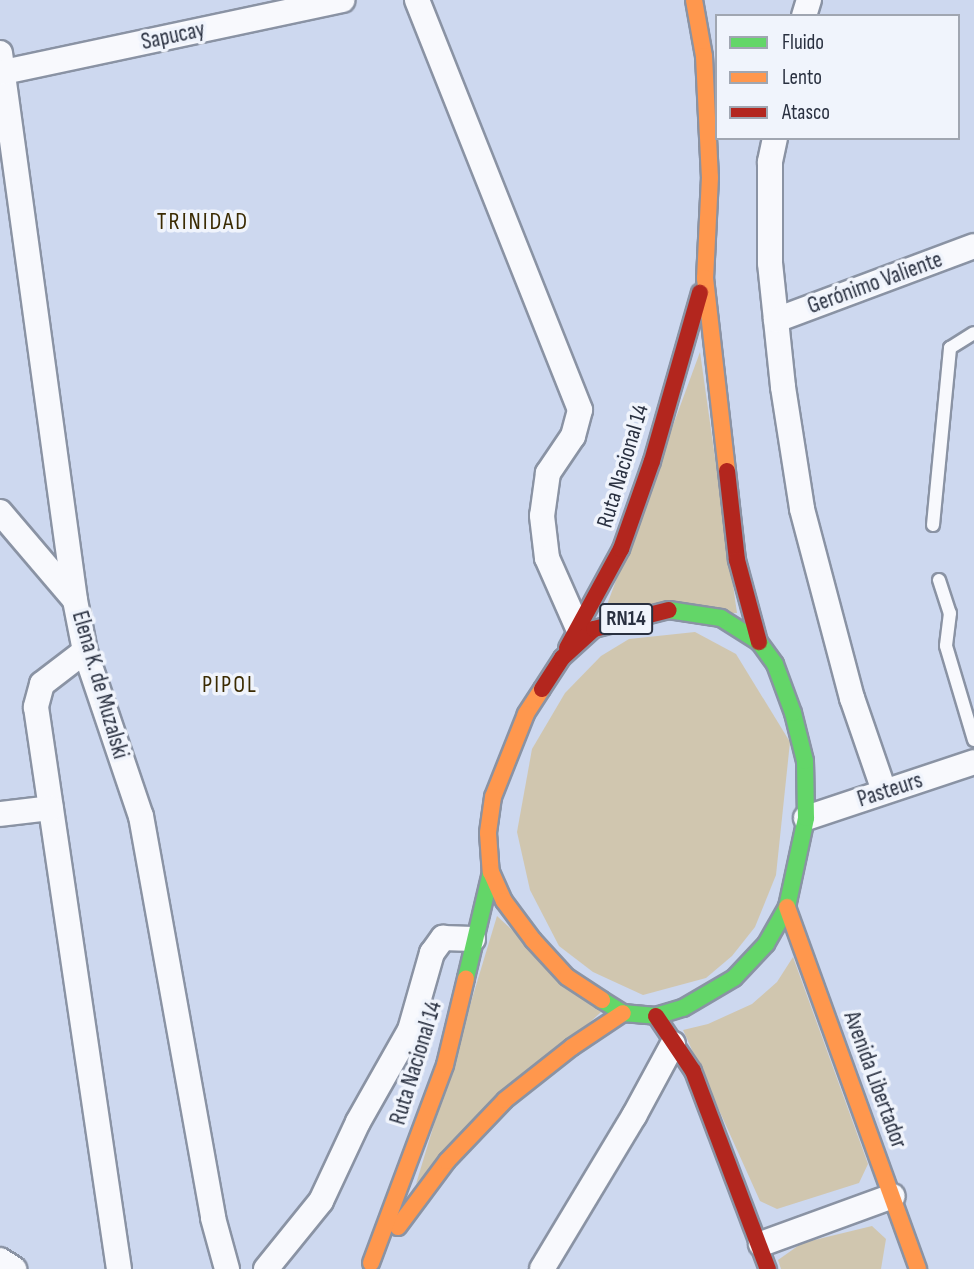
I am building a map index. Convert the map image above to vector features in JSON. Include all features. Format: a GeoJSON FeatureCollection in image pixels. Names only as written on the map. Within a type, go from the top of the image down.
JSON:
{"type":"FeatureCollection","features":[{"type":"Feature","properties":{"kind":"main road","name":"Ruta Nacional 14"},"geometry":{"type":"LineString","coordinates":[[491,872],[504,901],[559,968],[623,1013],[656,1016],[683,1008],[734,978],[766,944],[787,907],[806,818],[805,761],[793,713],[775,664],[759,642],[737,560],[705,278],[712,113],[694,0]]}},
{"type":"Feature","properties":{"kind":"main road","name":"Ruta Nacional 14"},"geometry":{"type":"LineString","coordinates":[[369,1266],[445,1065],[491,872],[488,833],[493,797],[526,714],[562,658],[621,549],[652,461],[705,278]]}},
{"type":"Feature","properties":{"kind":"main road","name":"Ruta Nacional 14"},"geometry":{"type":"LineString","coordinates":[[562,658],[594,629],[620,620],[669,610],[721,618],[759,642]]}},
{"type":"Feature","properties":{"kind":"main road","name":"Avenida Libertador"},"geometry":{"type":"LineString","coordinates":[[787,907],[918,1269]]}},
{"type":"Feature","properties":{"kind":"main road","name":"Ruta Nacional 14"},"geometry":{"type":"LineString","coordinates":[[369,1266],[447,1161],[505,1100],[572,1047],[623,1013]]}},
{"type":"Feature","properties":{"kind":"main road"},"geometry":{"type":"LineString","coordinates":[[656,1016],[693,1070],[761,1244],[768,1269]]}},
{"type":"Feature","properties":{"kind":"street","name":"Sapucay"},"geometry":{"type":"LineString","coordinates":[[1,68],[342,0]]}},
{"type":"Feature","properties":{"kind":"street"},"geometry":{"type":"LineString","coordinates":[[417,0],[580,410],[573,436],[548,473],[542,516],[547,558],[577,626]]}},
{"type":"Feature","properties":{"kind":"street","name":"Elena K. de Muzalski"},"geometry":{"type":"LineString","coordinates":[[1,68],[75,600],[85,651],[141,816],[213,1218],[227,1269]]}},
{"type":"Feature","properties":{"kind":"street"},"geometry":{"type":"LineString","coordinates":[[775,140],[770,162],[770,263],[802,509],[852,698],[884,791]]}},
{"type":"Feature","properties":{"kind":"street","name":"Gerónimo Valiente"},"geometry":{"type":"LineString","coordinates":[[776,320],[974,246]]}},
{"type":"Feature","properties":{"kind":"street"},"geometry":{"type":"LineString","coordinates":[[0,512],[75,600]]}},
{"type":"Feature","properties":{"kind":"street"},"geometry":{"type":"LineString","coordinates":[[85,651],[42,684],[36,707],[119,1269]]}},
{"type":"Feature","properties":{"kind":"street","name":"Pasteurs"},"geometry":{"type":"LineString","coordinates":[[806,818],[974,762]]}},
{"type":"Feature","properties":{"kind":"street"},"geometry":{"type":"LineString","coordinates":[[0,814],[51,808]]}},
{"type":"Feature","properties":{"kind":"street"},"geometry":{"type":"LineString","coordinates":[[266,1269],[321,1201],[358,1122],[410,1030],[432,953],[443,938],[473,939]]}},
{"type":"Feature","properties":{"kind":"street"},"geometry":{"type":"LineString","coordinates":[[542,1269],[634,1116],[673,1044]]}},
{"type":"Feature","properties":{"kind":"street"},"geometry":{"type":"LineString","coordinates":[[761,1244],[893,1196]]}},
{"type":"Feature","properties":{"kind":"street"},"geometry":{"type":"LineString","coordinates":[[0,1259],[14,1269]]}},
{"type":"Feature","properties":{"kind":"lane"},"geometry":{"type":"LineString","coordinates":[[933,525],[950,348],[974,333]]}},
{"type":"Feature","properties":{"kind":"lane"},"geometry":{"type":"LineString","coordinates":[[939,580],[950,613],[946,646],[974,740]]}},
{"type":"Feature","properties":{"kind":"shaded area"},"geometry":{"type":"Polygon","coordinates":[[[700,352],[737,613],[604,613],[700,352]]]}},
{"type":"Feature","properties":{"kind":"shaded area"},"geometry":{"type":"Polygon","coordinates":[[[695,632],[736,654],[790,742],[776,875],[755,927],[732,956],[706,978],[643,995],[593,972],[559,946],[530,890],[517,832],[532,749],[565,693],[601,656],[629,639],[695,632]]]}},
{"type":"Feature","properties":{"kind":"shaded area"},"geometry":{"type":"Polygon","coordinates":[[[497,916],[601,1012],[416,1184],[497,916]]]}},
{"type":"Feature","properties":{"kind":"shaded area"},"geometry":{"type":"Polygon","coordinates":[[[793,957],[868,1164],[859,1183],[777,1209],[760,1201],[683,1030],[708,1024],[752,1004],[777,982],[793,957]]]}},
{"type":"Feature","properties":{"kind":"shaded area"},"geometry":{"type":"Polygon","coordinates":[[[872,1226],[886,1239],[881,1269],[781,1269],[778,1260],[802,1243],[872,1226]]]}},
{"type":"Feature","properties":{"kind":"traffic: fast"},"geometry":{"type":"LineString","coordinates":[[602,1000],[623,1013],[656,1016],[683,1008],[734,978],[766,944],[787,907],[806,818],[805,761],[793,713],[775,664],[759,642],[721,618],[669,610]]}},
{"type":"Feature","properties":{"kind":"traffic: fast"},"geometry":{"type":"LineString","coordinates":[[466,978],[491,872]]}},
{"type":"Feature","properties":{"kind":"traffic: slow"},"geometry":{"type":"LineString","coordinates":[[694,0],[704,56],[710,177],[705,278],[727,471]]}},
{"type":"Feature","properties":{"kind":"traffic: slow"},"geometry":{"type":"LineString","coordinates":[[542,689],[526,714],[493,797],[488,833],[491,872],[504,901],[533,940],[567,977],[602,1000]]}},
{"type":"Feature","properties":{"kind":"traffic: slow"},"geometry":{"type":"LineString","coordinates":[[787,907],[918,1269]]}},
{"type":"Feature","properties":{"kind":"traffic: slow"},"geometry":{"type":"LineString","coordinates":[[371,1263],[445,1065],[466,978]]}},
{"type":"Feature","properties":{"kind":"traffic: slow"},"geometry":{"type":"LineString","coordinates":[[398,1227],[447,1161],[505,1100],[572,1047],[623,1013]]}},
{"type":"Feature","properties":{"kind":"traffic: jam"},"geometry":{"type":"LineString","coordinates":[[567,648],[621,549],[652,461],[700,293]]}},
{"type":"Feature","properties":{"kind":"traffic: jam"},"geometry":{"type":"LineString","coordinates":[[727,471],[737,560],[759,642]]}},
{"type":"Feature","properties":{"kind":"traffic: jam"},"geometry":{"type":"LineString","coordinates":[[542,689],[562,658],[594,629],[669,610]]}},
{"type":"Feature","properties":{"kind":"traffic: jam"},"geometry":{"type":"LineString","coordinates":[[656,1016],[693,1071],[768,1269]]}},
{"type":"Feature","properties":{"kind":"district","name":"TRINIDAD"},"geometry":{"type":"Point","coordinates":[203,222]}},
{"type":"Feature","properties":{"kind":"district","name":"PIPOL"},"geometry":{"type":"Point","coordinates":[230,685]}}]}
